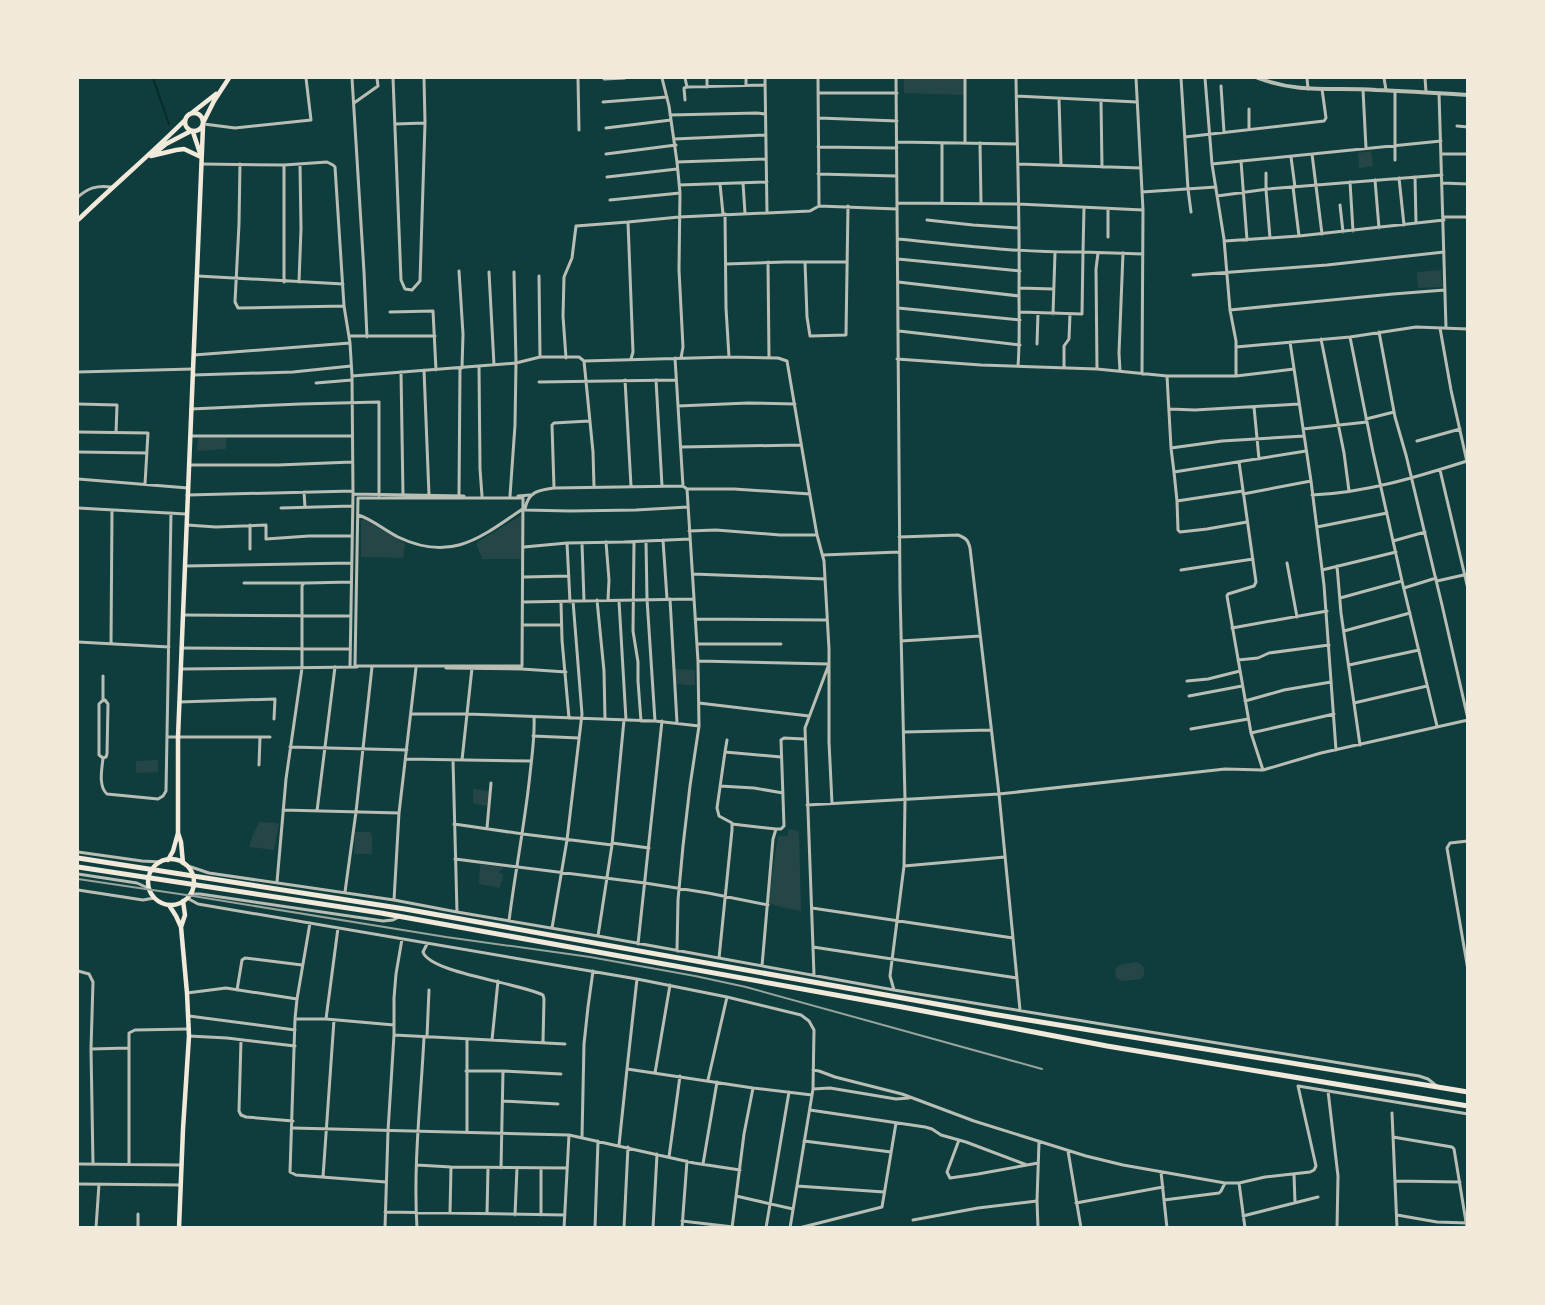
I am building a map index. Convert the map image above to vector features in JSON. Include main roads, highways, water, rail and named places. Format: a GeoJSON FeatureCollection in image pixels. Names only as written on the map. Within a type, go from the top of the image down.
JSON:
{"type":"FeatureCollection","features":[{"type":"Feature","properties":{"kind":"highway"},"geometry":{"type":"LineString","coordinates":[[78,858],[382,906],[963,1009],[1468,1092]]}},
{"type":"Feature","properties":{"kind":"highway"},"geometry":{"type":"LineString","coordinates":[[78,867],[381,913],[897,1006],[1107,1046],[1468,1106]]}},
{"type":"Feature","properties":{"kind":"main road"},"geometry":{"type":"LineString","coordinates":[[144,160],[166,144],[192,131],[198,131],[229,78]]}},
{"type":"Feature","properties":{"kind":"main road"},"geometry":{"type":"LineString","coordinates":[[78,220],[112,187],[144,160],[188,116],[220,91]]}},
{"type":"Feature","properties":{"kind":"main road"},"geometry":{"type":"LineString","coordinates":[[168,860],[173,851],[178,833],[180,669],[203,124],[200,115],[192,113]]}},
{"type":"Feature","properties":{"kind":"main road"},"geometry":{"type":"LineString","coordinates":[[185,120],[186,125],[192,131],[201,157]]}},
{"type":"Feature","properties":{"kind":"main road"},"geometry":{"type":"LineString","coordinates":[[151,156],[184,149],[201,157]]}},
{"type":"Feature","properties":{"kind":"main road"},"geometry":{"type":"LineString","coordinates":[[178,833],[184,864],[192,874],[193,879],[181,927]]}},
{"type":"Feature","properties":{"kind":"main road"},"geometry":{"type":"LineString","coordinates":[[184,864],[173,860],[161,862],[150,872],[148,888],[154,898],[169,905],[179,904],[187,898]]}},
{"type":"Feature","properties":{"kind":"main road"},"geometry":{"type":"LineString","coordinates":[[169,905],[181,927],[189,1016],[179,1228]]}},
{"type":"Feature","properties":{"kind":"waterway"},"geometry":{"type":"LineString","coordinates":[[153,78],[169,124]]}},
{"type":"Feature","properties":{"kind":"railway"},"geometry":{"type":"LineString","coordinates":[[78,879],[446,937],[590,957],[695,976],[746,987],[1042,1069]]}}]}
